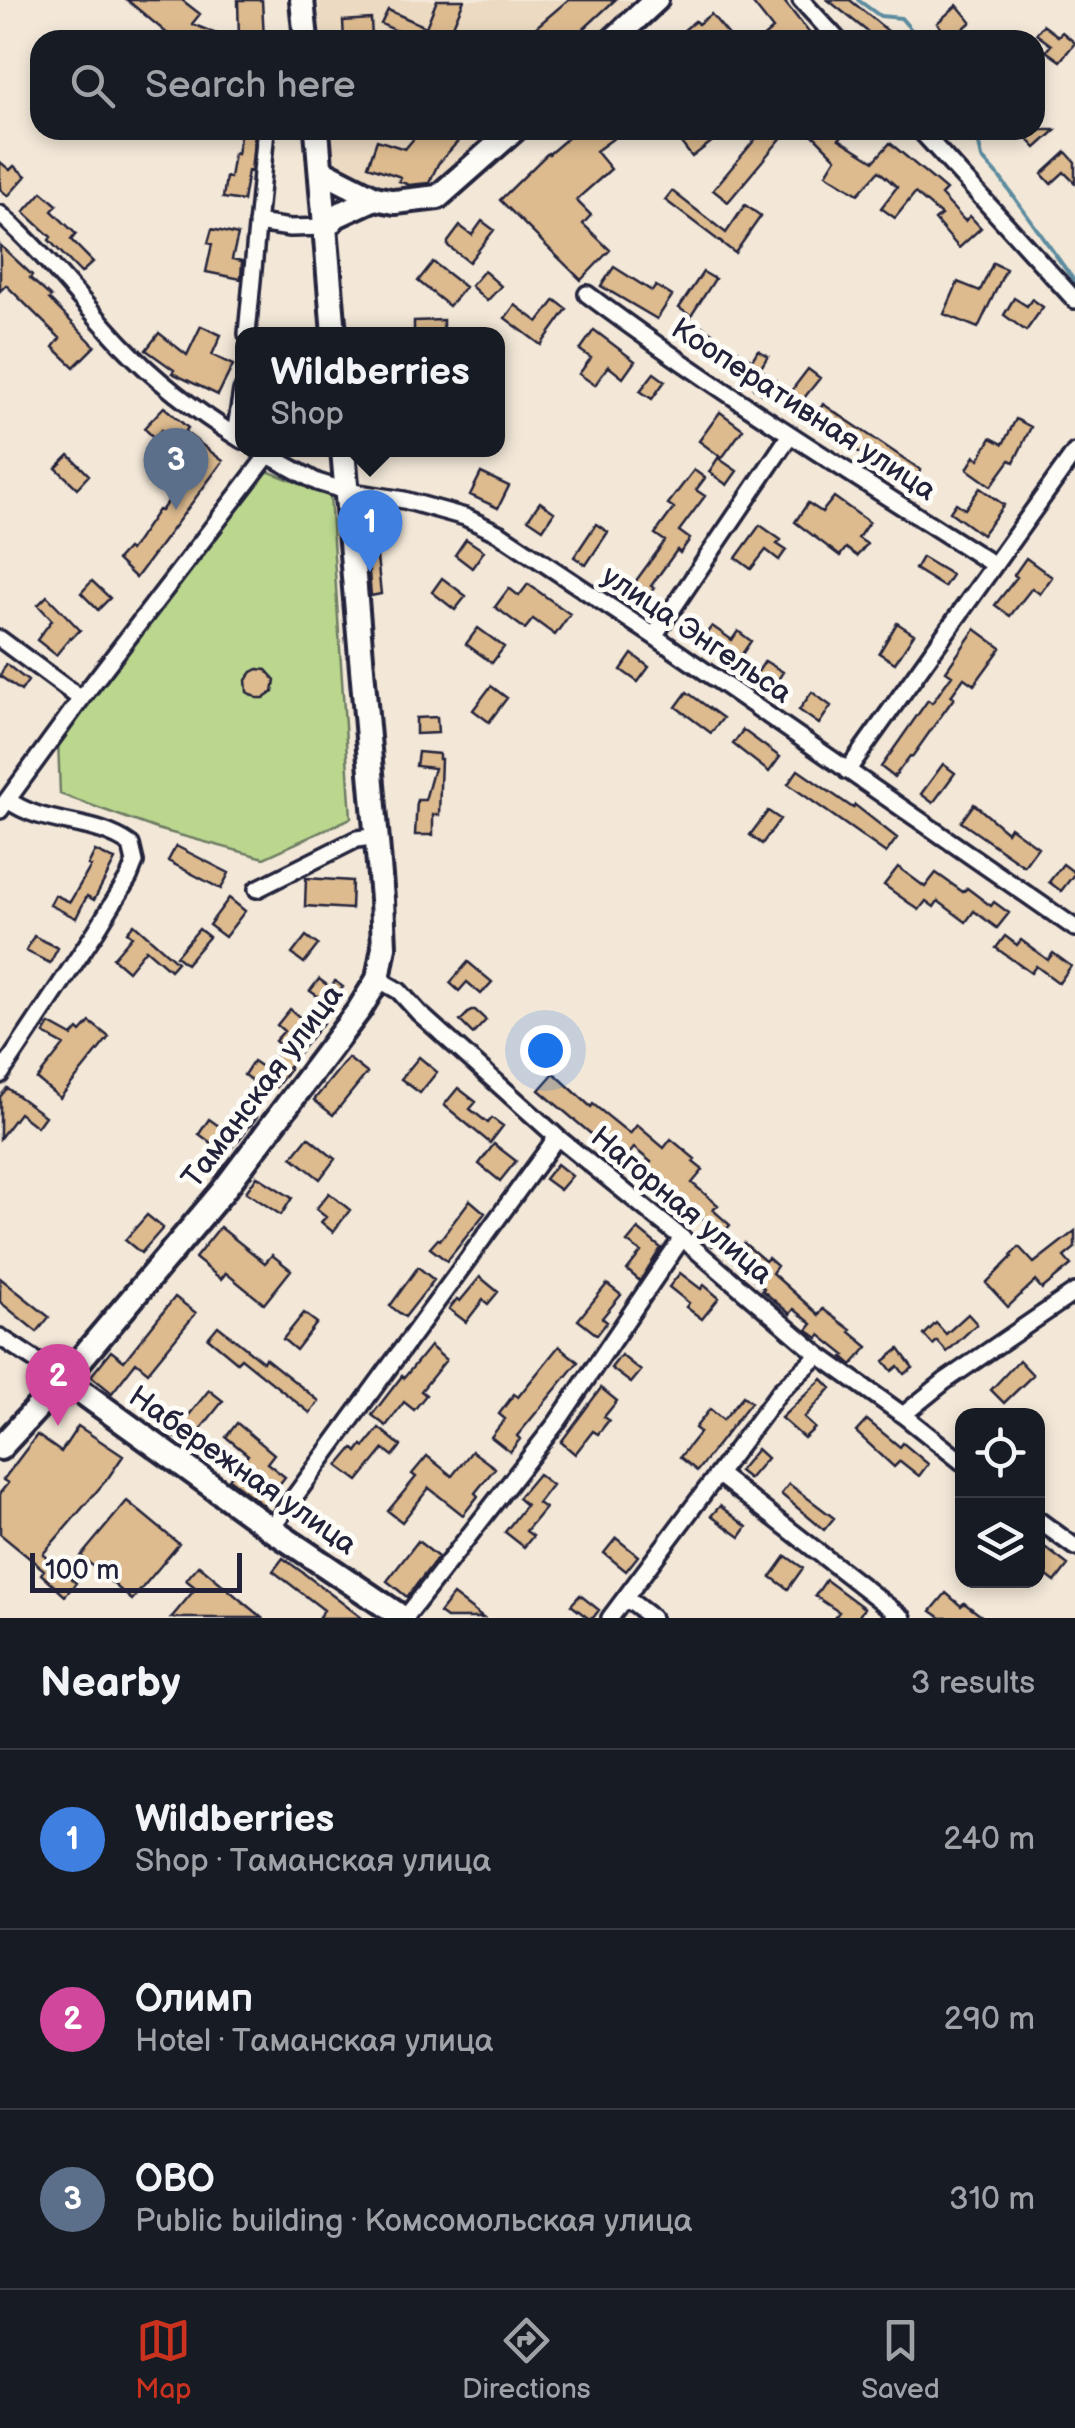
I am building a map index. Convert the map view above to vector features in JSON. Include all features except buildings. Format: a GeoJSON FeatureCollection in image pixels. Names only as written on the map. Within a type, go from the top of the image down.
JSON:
{"type":"FeatureCollection","features":[{"type":"Feature","properties":{"kind":"street"},"geometry":{"type":"LineString","coordinates":[[302,0],[305,30]]}},
{"type":"Feature","properties":{"kind":"street"},"geometry":{"type":"LineString","coordinates":[[623,30],[656,0]]}},
{"type":"Feature","properties":{"kind":"street"},"geometry":{"type":"LineString","coordinates":[[801,0],[829,30]]}},
{"type":"Feature","properties":{"kind":"street"},"geometry":{"type":"LineString","coordinates":[[249,327],[265,140]]}},
{"type":"Feature","properties":{"kind":"street"},"geometry":{"type":"LineString","coordinates":[[318,140],[333,327]]}},
{"type":"Feature","properties":{"kind":"street"},"geometry":{"type":"LineString","coordinates":[[322,171],[375,198],[395,202],[438,197],[503,140]]}},
{"type":"Feature","properties":{"kind":"street"},"geometry":{"type":"LineString","coordinates":[[929,140],[1075,300]]}},
{"type":"Feature","properties":{"kind":"street"},"geometry":{"type":"LineString","coordinates":[[326,228],[336,216],[375,198]]}},
{"type":"Feature","properties":{"kind":"street"},"geometry":{"type":"LineString","coordinates":[[0,214],[34,244],[124,348],[175,392],[235,435]]}},
{"type":"Feature","properties":{"kind":"street"},"geometry":{"type":"LineString","coordinates":[[257,222],[290,228],[326,228]]}},
{"type":"Feature","properties":{"kind":"street","name":"Кооперативная улица"},"geometry":{"type":"LineString","coordinates":[[587,294],[650,342],[790,435],[994,564]]}},
{"type":"Feature","properties":{"kind":"street"},"geometry":{"type":"LineString","coordinates":[[654,636],[790,435]]}},
{"type":"Feature","properties":{"kind":"street"},"geometry":{"type":"LineString","coordinates":[[847,771],[1075,452]]}},
{"type":"Feature","properties":{"kind":"street"},"geometry":{"type":"LineString","coordinates":[[0,1075],[96,931],[130,877],[135,862],[131,845],[117,834],[4,805],[259,457]]}},
{"type":"Feature","properties":{"kind":"street","name":"улица Энгельса"},"geometry":{"type":"LineString","coordinates":[[272,457],[317,482],[465,517],[500,534],[1075,928]]}},
{"type":"Feature","properties":{"kind":"street","name":"Таманская улица"},"geometry":{"type":"LineString","coordinates":[[0,1448],[64,1380],[222,1192],[378,979],[384,946],[378,836],[344,457]]}},
{"type":"Feature","properties":{"kind":"street"},"geometry":{"type":"LineString","coordinates":[[0,639],[82,699]]}},
{"type":"Feature","properties":{"kind":"street"},"geometry":{"type":"LineString","coordinates":[[257,889],[357,839],[378,836]]}},
{"type":"Feature","properties":{"kind":"street","name":"Нагорная улица"},"geometry":{"type":"LineString","coordinates":[[378,979],[399,991],[557,1136],[818,1355],[955,1456]]}},
{"type":"Feature","properties":{"kind":"street"},"geometry":{"type":"LineString","coordinates":[[271,1529],[557,1136]]}},
{"type":"Feature","properties":{"kind":"street"},"geometry":{"type":"LineString","coordinates":[[404,1618],[558,1421],[682,1238]]}},
{"type":"Feature","properties":{"kind":"street"},"geometry":{"type":"LineString","coordinates":[[903,1415],[946,1380],[1075,1292]]}},
{"type":"Feature","properties":{"kind":"street","name":"Набережная улица"},"geometry":{"type":"LineString","coordinates":[[0,1337],[404,1618]]}},
{"type":"Feature","properties":{"kind":"street"},"geometry":{"type":"LineString","coordinates":[[610,1618],[780,1391],[818,1355]]}},
{"type":"Feature","properties":{"kind":"street"},"geometry":{"type":"LineString","coordinates":[[719,1475],[903,1618]]}},
{"type":"Feature","properties":{"kind":"street"},"geometry":{"type":"LineString","coordinates":[[1045,1525],[1075,1547]]}},
{"type":"Feature","properties":{"kind":"street"},"geometry":{"type":"LineString","coordinates":[[626,1598],[652,1618]]}},
{"type":"Feature","properties":{"kind":"shaded area"},"geometry":{"type":"Polygon","coordinates":[[[319,0],[641,0],[609,30],[320,30],[319,0]]]}},
{"type":"Feature","properties":{"kind":"shaded area"},"geometry":{"type":"Polygon","coordinates":[[[491,140],[437,191],[408,195],[339,165],[327,142],[491,140]]]}},
{"type":"Feature","properties":{"kind":"green space"},"geometry":{"type":"Polygon","coordinates":[[[267,471],[330,495],[351,818],[264,858],[157,829],[60,794],[58,739],[237,503],[267,471]]]}},
{"type":"Feature","properties":{"kind":"waterway"},"geometry":{"type":"LineString","coordinates":[[858,0],[880,16],[901,18],[911,30]]}},
{"type":"Feature","properties":{"kind":"waterway"},"geometry":{"type":"LineString","coordinates":[[978,140],[982,158],[1075,282]]}},
{"type":"Feature","properties":{"kind":"place","name":"ОВО"},"geometry":{"type":"Point","coordinates":[176,510]}},
{"type":"Feature","properties":{"kind":"place","name":"Wildberries"},"geometry":{"type":"Point","coordinates":[370,572]}},
{"type":"Feature","properties":{"kind":"place","name":"Олимп"},"geometry":{"type":"Point","coordinates":[58,1426]}}]}
